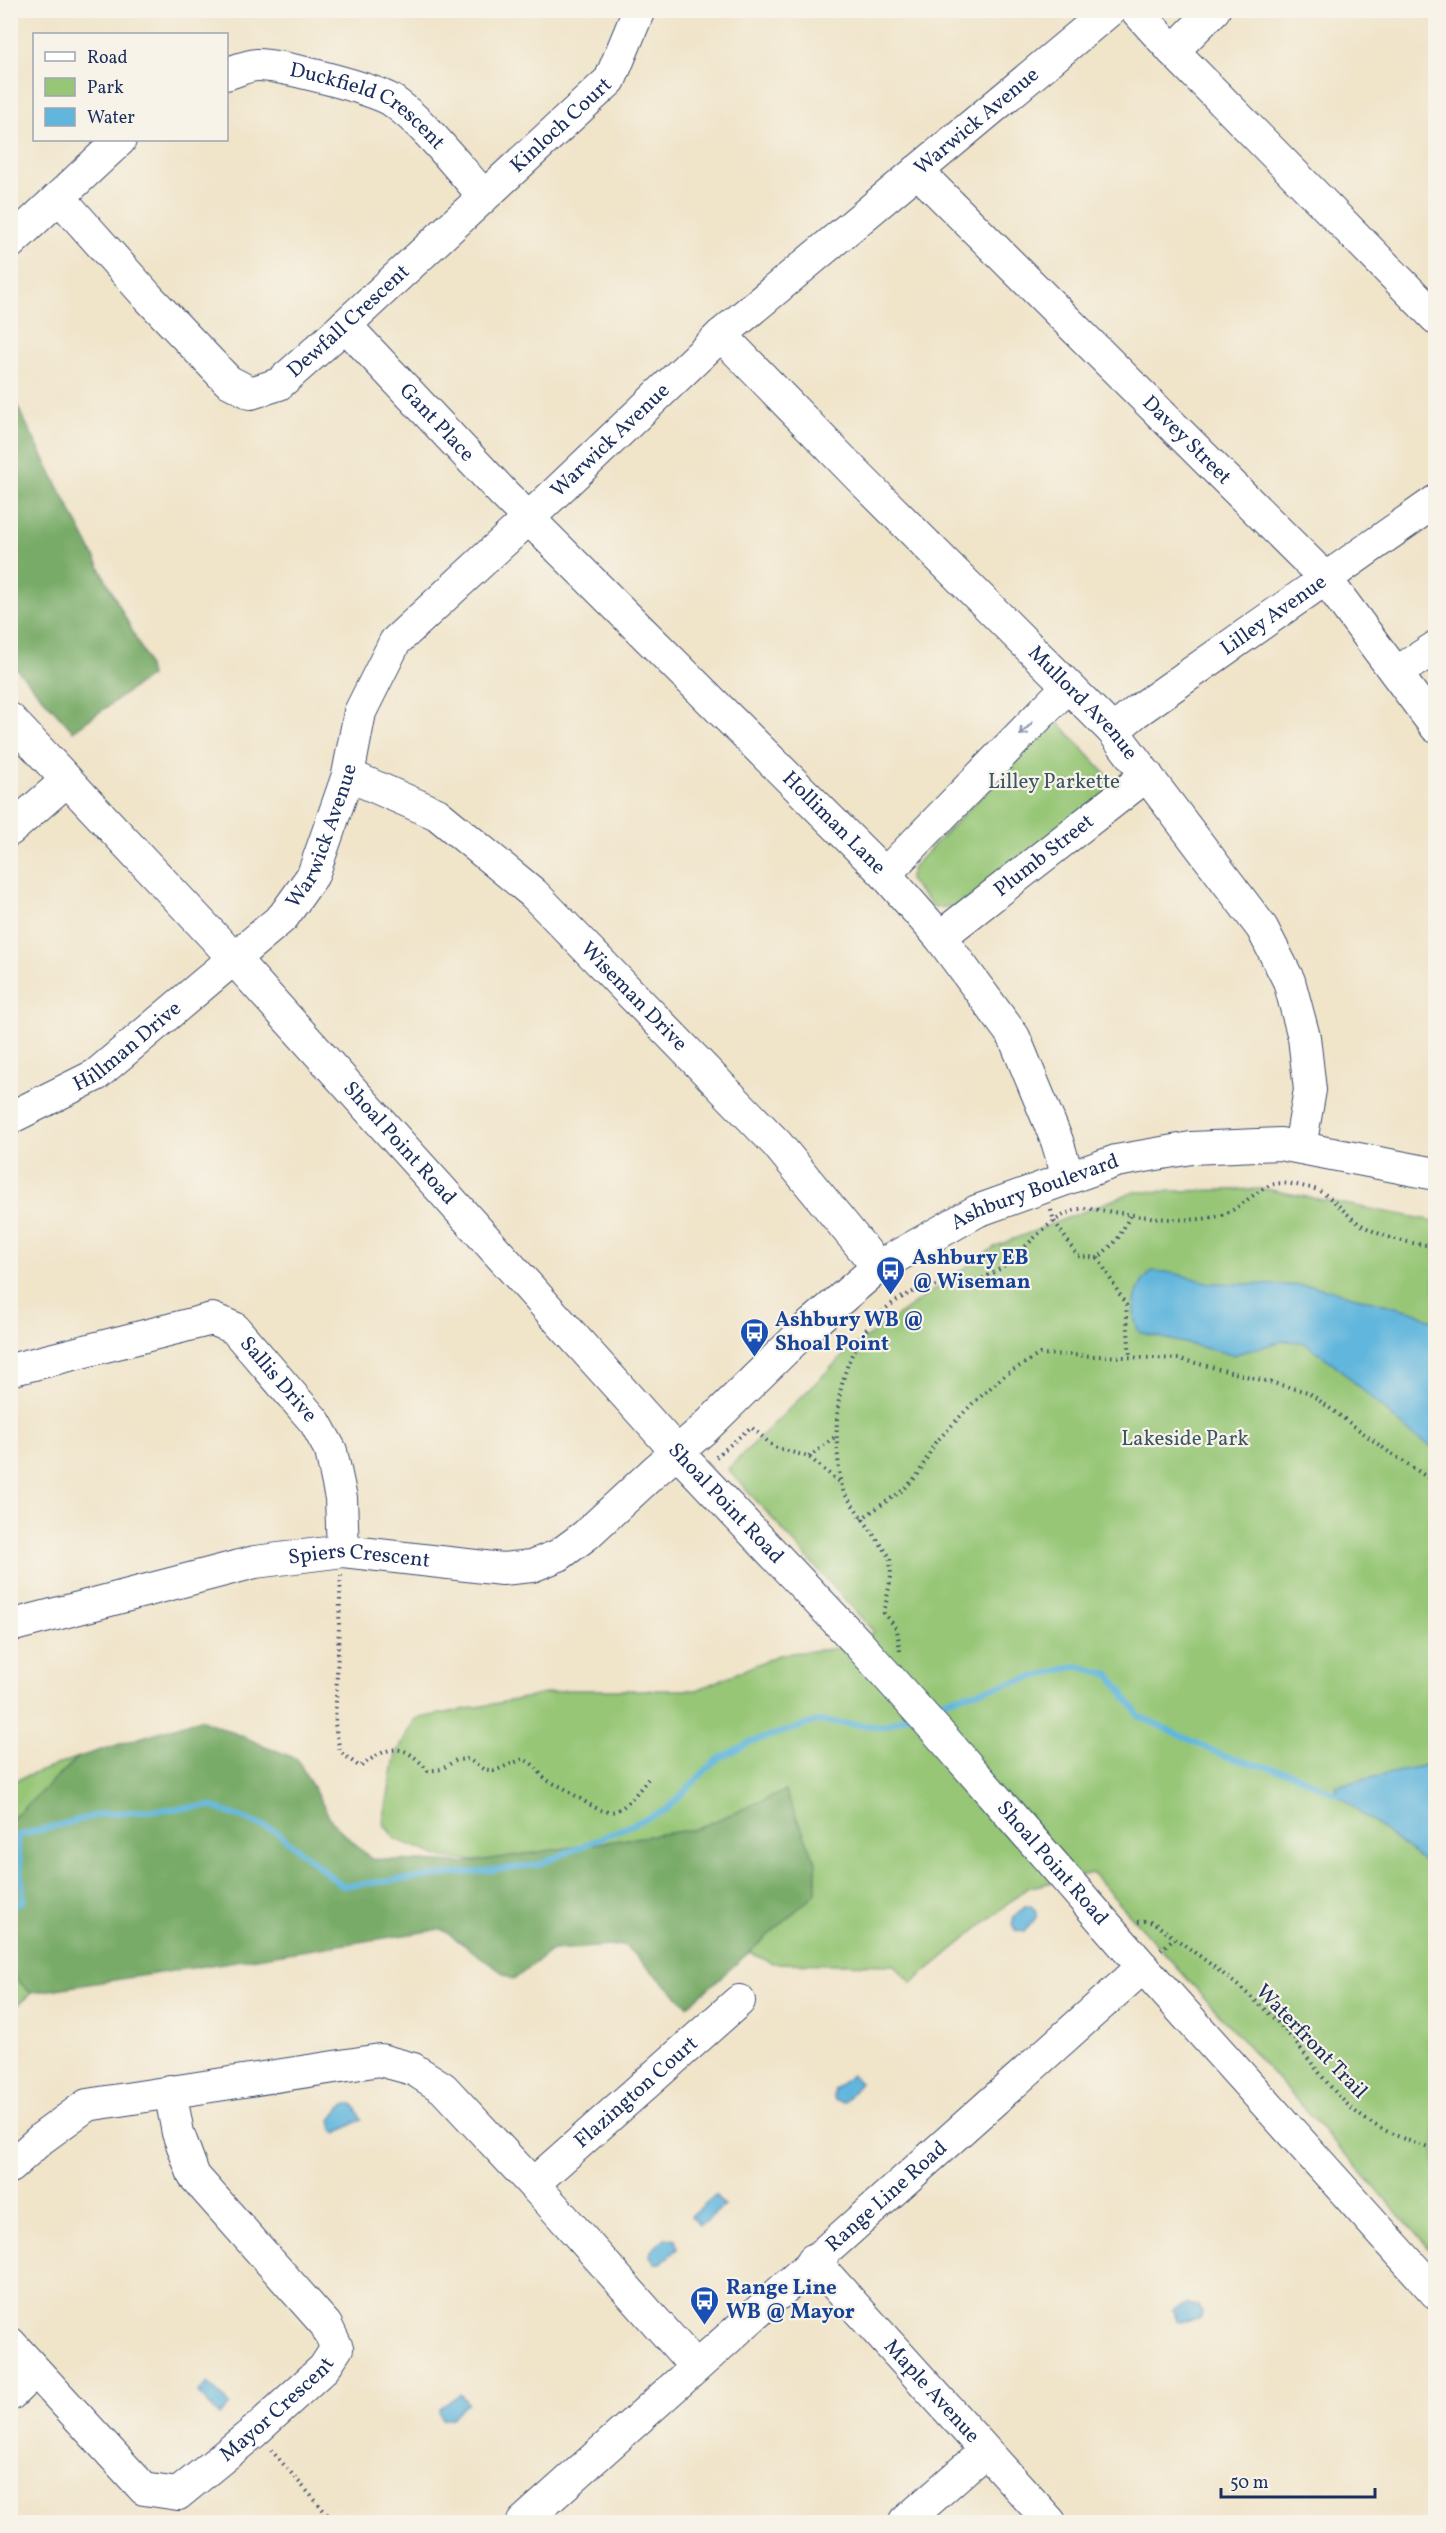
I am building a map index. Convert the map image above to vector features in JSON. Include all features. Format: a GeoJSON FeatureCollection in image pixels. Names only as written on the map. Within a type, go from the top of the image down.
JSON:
{"type":"FeatureCollection","features":[{"type":"Feature","properties":{"kind":"street","name":"Kinloch Court"},"geometry":{"type":"LineString","coordinates":[[483,195],[610,80],[639,10]]}},
{"type":"Feature","properties":{"kind":"street","name":"Warwick Avenue"},"geometry":{"type":"LineString","coordinates":[[233,959],[283,917],[313,875],[348,775],[360,712],[395,642],[721,335],[1110,10]]}},
{"type":"Feature","properties":{"kind":"street"},"geometry":{"type":"LineString","coordinates":[[1136,10],[1173,51],[1436,318]]}},
{"type":"Feature","properties":{"kind":"street"},"geometry":{"type":"LineString","coordinates":[[1173,51],[1214,10]]}},
{"type":"Feature","properties":{"kind":"street","name":"Duckfield Crescent"},"geometry":{"type":"LineString","coordinates":[[228,73],[256,65],[313,75],[393,100],[420,125],[483,195]]}},
{"type":"Feature","properties":{"kind":"street"},"geometry":{"type":"LineString","coordinates":[[10,243],[119,141]]}},
{"type":"Feature","properties":{"kind":"street","name":"Davey Street"},"geometry":{"type":"LineString","coordinates":[[917,171],[1324,578],[1436,728]]}},
{"type":"Feature","properties":{"kind":"street","name":"Dewfall Crescent"},"geometry":{"type":"LineString","coordinates":[[59,197],[148,297],[228,381],[250,393],[279,384],[483,195]]}},
{"type":"Feature","properties":{"kind":"street","name":"Gant Place"},"geometry":{"type":"LineString","coordinates":[[345,325],[529,518]]}},
{"type":"Feature","properties":{"kind":"street","name":"Mullord Avenue"},"geometry":{"type":"LineString","coordinates":[[721,335],[1113,731],[1262,928],[1289,981],[1304,1037],[1310,1090],[1300,1147]]}},
{"type":"Feature","properties":{"kind":"street","name":"Lilley Avenue"},"geometry":{"type":"LineString","coordinates":[[1113,731],[1136,712],[1324,578],[1436,501]]}},
{"type":"Feature","properties":{"kind":"street","name":"Holliman Lane"},"geometry":{"type":"LineString","coordinates":[[529,518],[885,874],[940,937],[1014,1037],[1057,1141],[1068,1177]]}},
{"type":"Feature","properties":{"kind":"street"},"geometry":{"type":"LineString","coordinates":[[1396,673],[1436,647]]}},
{"type":"Feature","properties":{"kind":"street"},"geometry":{"type":"LineString","coordinates":[[885,874],[1067,687]]}},
{"type":"Feature","properties":{"kind":"street","name":"Shoal Point Road"},"geometry":{"type":"LineString","coordinates":[[10,719],[233,959],[676,1452],[856,1641],[1143,1967],[1436,2293]]}},
{"type":"Feature","properties":{"kind":"street","name":"Wiseman Drive"},"geometry":{"type":"LineString","coordinates":[[348,775],[437,814],[533,893],[777,1144],[879,1267]]}},
{"type":"Feature","properties":{"kind":"street","name":"Plumb Street"},"geometry":{"type":"LineString","coordinates":[[940,937],[1147,775]]}},
{"type":"Feature","properties":{"kind":"street"},"geometry":{"type":"LineString","coordinates":[[10,830],[66,781]]}},
{"type":"Feature","properties":{"kind":"street","name":"Hillman Drive"},"geometry":{"type":"LineString","coordinates":[[10,1118],[96,1076],[233,959]]}},
{"type":"Feature","properties":{"kind":"street","name":"Ashbury Boulevard"},"geometry":{"type":"LineString","coordinates":[[676,1452],[704,1429],[806,1329],[879,1267],[977,1211],[1068,1177],[1116,1161],[1191,1149],[1280,1144],[1436,1174]]}},
{"type":"Feature","properties":{"kind":"street","name":"Sallis Drive"},"geometry":{"type":"LineString","coordinates":[[10,1370],[212,1319],[234,1328],[315,1422],[331,1451],[341,1497],[343,1551]]}},
{"type":"Feature","properties":{"kind":"street","name":"Spiers Crescent"},"geometry":{"type":"LineString","coordinates":[[10,1626],[255,1562],[343,1551],[502,1569],[532,1566],[559,1556],[586,1535],[676,1452]]}},
{"type":"Feature","properties":{"kind":"street","name":"Range Line Road"},"geometry":{"type":"LineString","coordinates":[[523,2523],[813,2260],[1143,1967]]}},
{"type":"Feature","properties":{"kind":"street","name":"Flazington Court"},"geometry":{"type":"LineString","coordinates":[[532,2184],[739,2001]]}},
{"type":"Feature","properties":{"kind":"street"},"geometry":{"type":"LineString","coordinates":[[10,2167],[42,2138],[87,2105],[380,2060],[413,2069],[443,2088],[696,2367]]}},
{"type":"Feature","properties":{"kind":"street","name":"Mayor Crescent"},"geometry":{"type":"LineString","coordinates":[[10,2343],[144,2489],[178,2494],[254,2432],[324,2368],[337,2348],[326,2325],[194,2176],[178,2133],[170,2091]]}},
{"type":"Feature","properties":{"kind":"street","name":"Maple Avenue"},"geometry":{"type":"LineString","coordinates":[[813,2260],[1050,2523]]}},
{"type":"Feature","properties":{"kind":"street"},"geometry":{"type":"LineString","coordinates":[[10,2395],[35,2371]]}},
{"type":"Feature","properties":{"kind":"street"},"geometry":{"type":"LineString","coordinates":[[905,2523],[985,2451]]}},
{"type":"Feature","properties":{"kind":"path"},"geometry":{"type":"LineString","coordinates":[[902,1655],[897,1629],[884,1613],[891,1577],[890,1557],[844,1493],[836,1436],[840,1388],[845,1369],[862,1337],[885,1310],[897,1300],[917,1291],[969,1284],[993,1273],[1022,1251],[1054,1221],[1083,1208],[1192,1219],[1220,1216],[1274,1184],[1309,1187],[1327,1194],[1350,1217],[1373,1231],[1396,1239],[1436,1246]]}},
{"type":"Feature","properties":{"kind":"path"},"geometry":{"type":"LineString","coordinates":[[1054,1221],[1078,1256],[1098,1258],[1117,1240],[1132,1213]]}},
{"type":"Feature","properties":{"kind":"path"},"geometry":{"type":"LineString","coordinates":[[1098,1258],[1126,1305],[1130,1358]]}},
{"type":"Feature","properties":{"kind":"path"},"geometry":{"type":"LineString","coordinates":[[861,1519],[903,1490],[917,1476],[935,1443],[985,1392],[1040,1354],[1180,1359],[1308,1392],[1386,1450],[1436,1483]]}},
{"type":"Feature","properties":{"kind":"path"},"geometry":{"type":"LineString","coordinates":[[716,1457],[750,1427],[774,1446],[809,1457],[841,1484]]}},
{"type":"Feature","properties":{"kind":"path"},"geometry":{"type":"LineString","coordinates":[[809,1457],[836,1436]]}},
{"type":"Feature","properties":{"kind":"path"},"geometry":{"type":"LineString","coordinates":[[343,1551],[335,1724],[340,1752],[360,1767],[378,1753],[393,1748],[414,1754],[428,1771],[442,1769],[456,1760],[468,1758],[483,1769],[494,1771],[523,1759],[535,1765],[546,1779],[604,1813],[616,1811],[631,1800],[648,1779]]}},
{"type":"Feature","properties":{"kind":"path","name":"Waterfront Trail"},"geometry":{"type":"LineString","coordinates":[[1174,1938],[1206,1961],[1281,2026],[1348,2105],[1365,2119],[1388,2132],[1436,2151]]}},
{"type":"Feature","properties":{"kind":"path"},"geometry":{"type":"LineString","coordinates":[[254,2432],[334,2523]]}},
{"type":"Feature","properties":{"kind":"green space"},"geometry":{"type":"Polygon","coordinates":[[[10,392],[146,658],[150,676],[73,731],[11,663],[10,392]]]}},
{"type":"Feature","properties":{"kind":"green space","name":"Lilley Parkette"},"geometry":{"type":"Polygon","coordinates":[[[1055,719],[1116,785],[959,906],[934,908],[909,880],[913,867],[1055,719]]]}},
{"type":"Feature","properties":{"kind":"green space","name":"Lakeside Park"},"geometry":{"type":"Polygon","coordinates":[[[1265,1189],[1435,1221],[1435,2254],[1092,1873],[1027,1888],[912,1983],[894,1965],[772,1963],[582,1872],[444,1858],[395,1839],[383,1823],[395,1757],[415,1719],[566,1690],[697,1690],[781,1654],[841,1648],[874,1632],[728,1469],[849,1350],[996,1246],[1133,1192],[1265,1189]]]}},
{"type":"Feature","properties":{"kind":"green space"},"geometry":{"type":"Polygon","coordinates":[[[200,1719],[297,1759],[333,1823],[371,1859],[464,1863],[696,1829],[785,1791],[816,1862],[816,1893],[688,2006],[624,1945],[552,1950],[513,1980],[442,1929],[31,1993],[12,1975],[11,1820],[79,1757],[200,1719]]]}},
{"type":"Feature","properties":{"kind":"green space"},"geometry":{"type":"Polygon","coordinates":[[[79,1757],[11,1820],[11,1782],[79,1757]]]}},
{"type":"Feature","properties":{"kind":"green space"},"geometry":{"type":"Polygon","coordinates":[[[10,1922],[12,1975],[31,1993],[11,2011],[10,1922]]]}},
{"type":"Feature","properties":{"kind":"water"},"geometry":{"type":"Polygon","coordinates":[[[1153,1271],[1173,1273],[1210,1283],[1313,1286],[1415,1312],[1435,1322],[1435,1449],[1412,1435],[1334,1364],[1303,1342],[1283,1341],[1233,1355],[1139,1332],[1134,1307],[1142,1283],[1153,1271]]]}},
{"type":"Feature","properties":{"kind":"water"},"geometry":{"type":"Polygon","coordinates":[[[1435,1763],[1435,1870],[1338,1795],[1336,1786],[1435,1763]]]}},
{"type":"Feature","properties":{"kind":"water"},"geometry":{"type":"Polygon","coordinates":[[[1031,1906],[1036,1911],[1036,1918],[1024,1932],[1015,1930],[1012,1925],[1014,1916],[1025,1907],[1031,1906]]]}},
{"type":"Feature","properties":{"kind":"water"},"geometry":{"type":"Polygon","coordinates":[[[851,2075],[860,2083],[844,2102],[836,2101],[833,2098],[834,2090],[851,2075]]]}},
{"type":"Feature","properties":{"kind":"water"},"geometry":{"type":"Polygon","coordinates":[[[353,2104],[362,2119],[337,2133],[333,2130],[331,2120],[341,2107],[353,2104]]]}},
{"type":"Feature","properties":{"kind":"water"},"geometry":{"type":"Polygon","coordinates":[[[715,2195],[724,2206],[700,2226],[691,2216],[715,2195]]]}},
{"type":"Feature","properties":{"kind":"water"},"geometry":{"type":"Polygon","coordinates":[[[665,2238],[676,2240],[677,2249],[661,2263],[655,2263],[650,2256],[651,2251],[665,2238]]]}},
{"type":"Feature","properties":{"kind":"water"},"geometry":{"type":"Polygon","coordinates":[[[1187,2304],[1199,2306],[1202,2312],[1201,2318],[1177,2321],[1173,2310],[1187,2304]]]}},
{"type":"Feature","properties":{"kind":"water"},"geometry":{"type":"Polygon","coordinates":[[[208,2383],[230,2405],[219,2415],[198,2393],[208,2383]]]}},
{"type":"Feature","properties":{"kind":"water"},"geometry":{"type":"Polygon","coordinates":[[[460,2394],[468,2403],[450,2419],[442,2419],[440,2408],[460,2394]]]}},
{"type":"Feature","properties":{"kind":"waterway"},"geometry":{"type":"LineString","coordinates":[[928,1706],[1077,1666],[1110,1675],[1139,1716],[1226,1757],[1291,1773],[1338,1795]]}},
{"type":"Feature","properties":{"kind":"waterway"},"geometry":{"type":"LineString","coordinates":[[10,1909],[24,1900],[17,1836],[102,1814],[211,1806],[276,1831],[342,1886],[538,1865],[666,1810],[715,1761],[748,1743],[818,1721],[883,1727],[911,1714]]}},
{"type":"Feature","properties":{"kind":"place","name":"Ashbury EB @ Wiseman"},"geometry":{"type":"Point","coordinates":[891,1296]}},
{"type":"Feature","properties":{"kind":"place","name":"Ashbury WB @ Shoal Point"},"geometry":{"type":"Point","coordinates":[754,1358]}},
{"type":"Feature","properties":{"kind":"place","name":"Range Line WB @ Mayor"},"geometry":{"type":"Point","coordinates":[705,2326]}}]}
